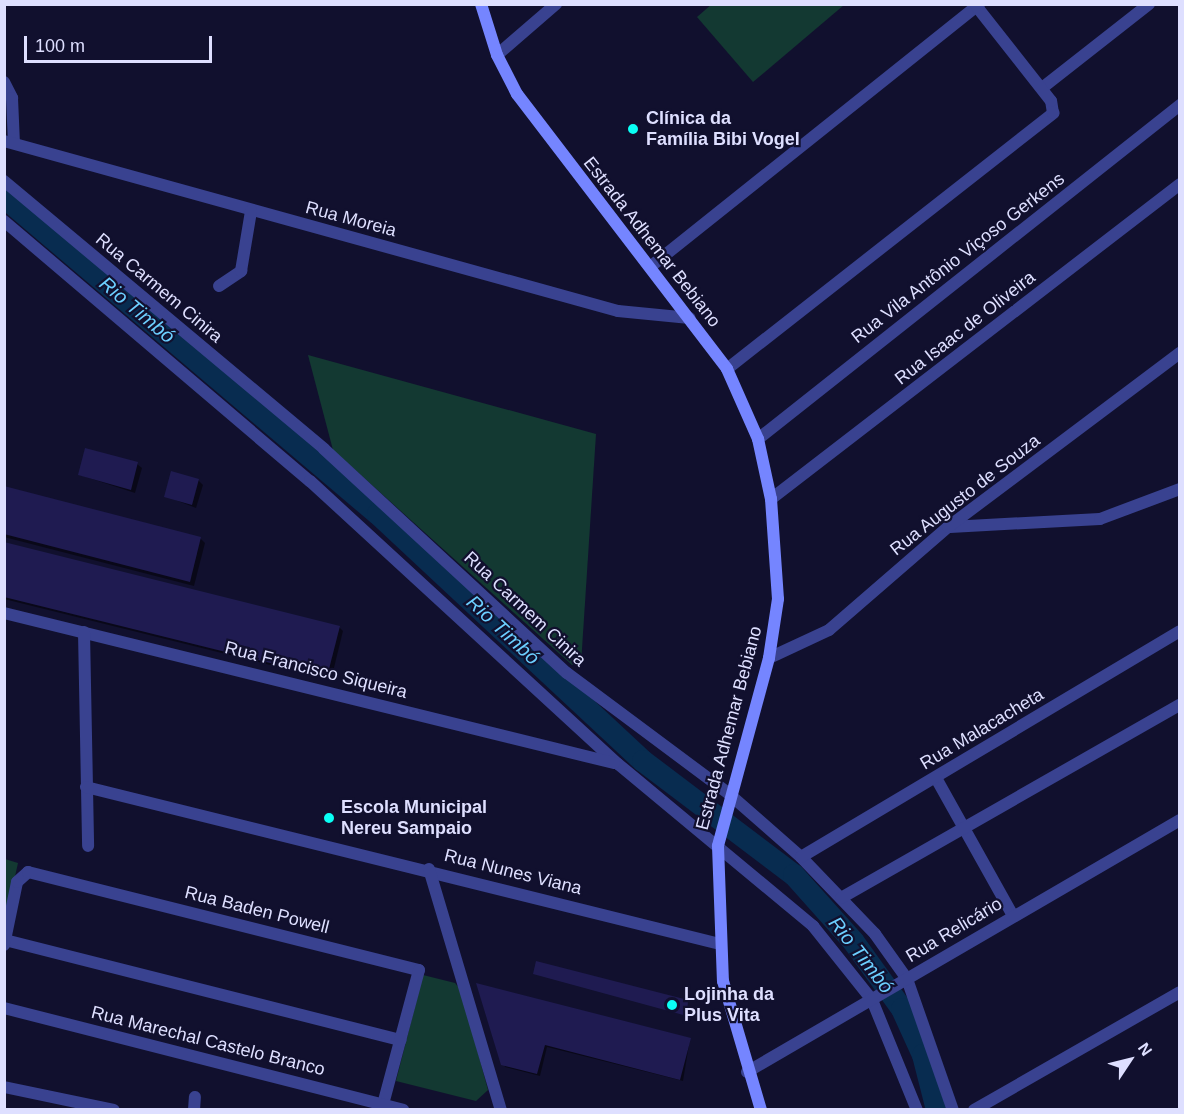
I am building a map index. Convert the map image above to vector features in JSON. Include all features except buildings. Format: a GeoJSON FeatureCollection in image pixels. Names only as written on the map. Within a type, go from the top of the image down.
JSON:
{"type":"FeatureCollection","features":[{"type":"Feature","properties":{"kind":"main road","name":"Estrada Adhemar Bebiano"},"geometry":{"type":"LineString","coordinates":[[481,4],[497,55],[545,135],[690,318],[727,369],[758,439],[771,499],[778,590],[769,658],[727,799],[718,840],[720,944],[747,1071],[761,1110]]}},
{"type":"Feature","properties":{"kind":"street"},"geometry":{"type":"LineString","coordinates":[[497,55],[556,4]]}},
{"type":"Feature","properties":{"kind":"street"},"geometry":{"type":"LineString","coordinates":[[1042,88],[1149,4]]}},
{"type":"Feature","properties":{"kind":"street"},"geometry":{"type":"LineString","coordinates":[[650,267],[978,6],[1042,88],[1054,105],[1050,117],[727,369]]}},
{"type":"Feature","properties":{"kind":"street"},"geometry":{"type":"LineString","coordinates":[[4,82],[12,98],[9,142]]}},
{"type":"Feature","properties":{"kind":"street","name":"Rua Vila Antônio Viçoso Gerkens"},"geometry":{"type":"LineString","coordinates":[[758,439],[1179,105]]}},
{"type":"Feature","properties":{"kind":"street","name":"Rua Moreia"},"geometry":{"type":"LineString","coordinates":[[9,142],[618,311],[690,318]]}},
{"type":"Feature","properties":{"kind":"street","name":"Rua Carmem Cinira"},"geometry":{"type":"LineString","coordinates":[[4,181],[308,435],[576,681],[801,857],[842,898],[904,981],[953,1110]]}},
{"type":"Feature","properties":{"kind":"street","name":"Rua Isaac de Oliveira"},"geometry":{"type":"LineString","coordinates":[[771,499],[1179,184]]}},
{"type":"Feature","properties":{"kind":"street"},"geometry":{"type":"LineString","coordinates":[[219,285],[241,270],[252,211]]}},
{"type":"Feature","properties":{"kind":"street"},"geometry":{"type":"LineString","coordinates":[[4,221],[322,492],[618,764],[718,840],[813,926],[875,998],[917,1110]]}},
{"type":"Feature","properties":{"kind":"street","name":"Rua Augusto de Souza"},"geometry":{"type":"LineString","coordinates":[[769,658],[829,630],[948,527],[1179,353]]}},
{"type":"Feature","properties":{"kind":"street"},"geometry":{"type":"LineString","coordinates":[[948,527],[1100,519],[1129,513],[1179,489]]}},
{"type":"Feature","properties":{"kind":"street","name":"Rua Francisco Siqueira"},"geometry":{"type":"LineString","coordinates":[[4,613],[618,764]]}},
{"type":"Feature","properties":{"kind":"street","name":"Rua Malacacheta"},"geometry":{"type":"LineString","coordinates":[[801,857],[1179,631]]}},
{"type":"Feature","properties":{"kind":"street"},"geometry":{"type":"LineString","coordinates":[[84,632],[88,846]]}},
{"type":"Feature","properties":{"kind":"street"},"geometry":{"type":"LineString","coordinates":[[842,898],[1179,705]]}},
{"type":"Feature","properties":{"kind":"street"},"geometry":{"type":"LineString","coordinates":[[936,778],[1013,916]]}},
{"type":"Feature","properties":{"kind":"street","name":"Rua Nunes Viana"},"geometry":{"type":"LineString","coordinates":[[86,787],[429,869],[720,944]]}},
{"type":"Feature","properties":{"kind":"street","name":"Rua Relicário"},"geometry":{"type":"LineString","coordinates":[[747,1071],[1179,820]]}},
{"type":"Feature","properties":{"kind":"street"},"geometry":{"type":"LineString","coordinates":[[429,869],[501,1110]]}},
{"type":"Feature","properties":{"kind":"street","name":"Rua Baden Powell"},"geometry":{"type":"LineString","coordinates":[[5,942],[20,877],[28,872],[419,970],[383,1104]]}},
{"type":"Feature","properties":{"kind":"street"},"geometry":{"type":"LineString","coordinates":[[5,942],[401,1040]]}},
{"type":"Feature","properties":{"kind":"street"},"geometry":{"type":"LineString","coordinates":[[974,1110],[1179,992]]}},
{"type":"Feature","properties":{"kind":"street","name":"Rua Marechal Castelo Branco"},"geometry":{"type":"LineString","coordinates":[[4,1008],[403,1110]]}},
{"type":"Feature","properties":{"kind":"street"},"geometry":{"type":"LineString","coordinates":[[4,1087],[114,1110]]}},
{"type":"Feature","properties":{"kind":"green space"},"geometry":{"type":"Polygon","coordinates":[[[712,4],[844,5],[753,82],[697,17],[712,4]]]}},
{"type":"Feature","properties":{"kind":"green space"},"geometry":{"type":"Polygon","coordinates":[[[308,355],[596,434],[581,664],[572,665],[333,450],[308,355]]]}},
{"type":"Feature","properties":{"kind":"green space"},"geometry":{"type":"Polygon","coordinates":[[[4,859],[18,863],[5,921],[4,859]]]}},
{"type":"Feature","properties":{"kind":"green space"},"geometry":{"type":"Polygon","coordinates":[[[423,975],[455,983],[461,990],[488,1090],[476,1101],[396,1081],[423,975]]]}},
{"type":"Feature","properties":{"kind":"waterway","name":"Rio Timbó"},"geometry":{"type":"LineString","coordinates":[[4,197],[378,514],[643,761],[794,875],[853,941],[902,1009],[923,1055],[937,1110]]}},
{"type":"Feature","properties":{"kind":"place","name":"Clínica da Família Bibi Vogel"},"geometry":{"type":"Point","coordinates":[633,129]}},
{"type":"Feature","properties":{"kind":"place","name":"Escola Municipal Nereu Sampaio"},"geometry":{"type":"Point","coordinates":[329,818]}},
{"type":"Feature","properties":{"kind":"place","name":"Lojinha da Plus Vita"},"geometry":{"type":"Point","coordinates":[672,1005]}}]}
